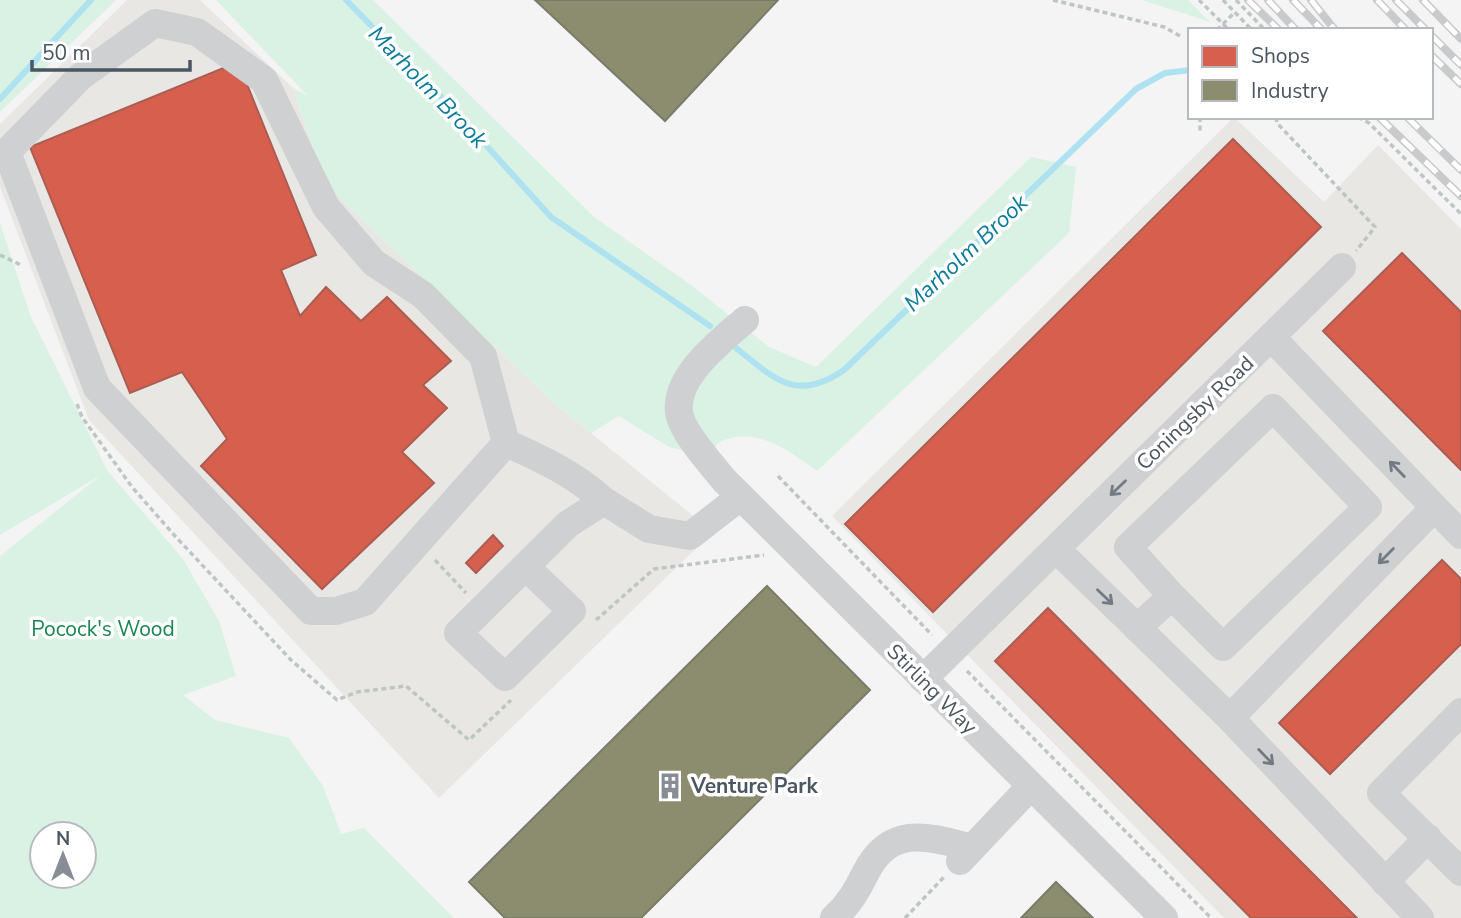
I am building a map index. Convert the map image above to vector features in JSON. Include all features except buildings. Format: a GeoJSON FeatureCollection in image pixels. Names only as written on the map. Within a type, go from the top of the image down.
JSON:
{"type":"FeatureCollection","features":[{"type":"Feature","properties":{"kind":"street"},"geometry":{"type":"LineString","coordinates":[[155,23],[197,32],[264,80],[326,207],[374,263],[423,295],[483,356],[506,443],[365,602],[336,611],[311,611],[97,388],[7,152],[79,77],[155,23]]}},
{"type":"Feature","properties":{"kind":"street"},"geometry":{"type":"LineString","coordinates":[[1272,338],[1342,267]]}},
{"type":"Feature","properties":{"kind":"street","name":"Stirling Way"},"geometry":{"type":"LineString","coordinates":[[745,320],[704,355],[684,387],[680,416],[705,456],[740,497],[1164,918]]}},
{"type":"Feature","properties":{"kind":"street","name":"Coningsby Road"},"geometry":{"type":"LineString","coordinates":[[923,679],[1272,338],[1461,535]]}},
{"type":"Feature","properties":{"kind":"street"},"geometry":{"type":"LineString","coordinates":[[1273,408],[1368,507],[1223,647],[1172,596],[1128,547],[1273,408]]}},
{"type":"Feature","properties":{"kind":"street"},"geometry":{"type":"LineString","coordinates":[[1316,453],[1350,420]]}},
{"type":"Feature","properties":{"kind":"street"},"geometry":{"type":"LineString","coordinates":[[506,443],[542,459],[589,487],[604,501],[649,529],[690,536],[740,497]]}},
{"type":"Feature","properties":{"kind":"street"},"geometry":{"type":"LineString","coordinates":[[526,567],[572,611],[505,677],[458,633],[568,524],[604,501]]}},
{"type":"Feature","properties":{"kind":"street"},"geometry":{"type":"LineString","coordinates":[[1230,719],[1434,508]]}},
{"type":"Feature","properties":{"kind":"street"},"geometry":{"type":"LineString","coordinates":[[1056,549],[1230,719],[1420,918]]}},
{"type":"Feature","properties":{"kind":"street"},"geometry":{"type":"LineString","coordinates":[[1137,628],[1172,596]]}},
{"type":"Feature","properties":{"kind":"street"},"geometry":{"type":"LineString","coordinates":[[1461,712],[1381,793],[1461,872]]}},
{"type":"Feature","properties":{"kind":"street"},"geometry":{"type":"LineString","coordinates":[[834,918],[849,903],[875,856],[888,844],[906,836],[936,838],[965,855],[1030,787]]}},
{"type":"Feature","properties":{"kind":"street"},"geometry":{"type":"LineString","coordinates":[[1385,881],[1428,838]]}},
{"type":"Feature","properties":{"kind":"path"},"geometry":{"type":"LineString","coordinates":[[1054,0],[1164,27],[1182,37]]}},
{"type":"Feature","properties":{"kind":"path"},"geometry":{"type":"LineString","coordinates":[[1199,0],[1227,28]]}},
{"type":"Feature","properties":{"kind":"path"},"geometry":{"type":"LineString","coordinates":[[1223,0],[1250,28]]}},
{"type":"Feature","properties":{"kind":"path"},"geometry":{"type":"LineString","coordinates":[[1236,0],[1263,28]]}},
{"type":"Feature","properties":{"kind":"path"},"geometry":{"type":"LineString","coordinates":[[1219,28],[1235,12]]}},
{"type":"Feature","properties":{"kind":"path"},"geometry":{"type":"LineString","coordinates":[[1200,119],[1200,133]]}},
{"type":"Feature","properties":{"kind":"path"},"geometry":{"type":"LineString","coordinates":[[1276,119],[1277,123],[1375,227],[1342,267]]}},
{"type":"Feature","properties":{"kind":"path"},"geometry":{"type":"LineString","coordinates":[[1361,119],[1461,214]]}},
{"type":"Feature","properties":{"kind":"path"},"geometry":{"type":"LineString","coordinates":[[0,255],[23,266],[27,277]]}},
{"type":"Feature","properties":{"kind":"path"},"geometry":{"type":"LineString","coordinates":[[72,393],[82,417],[132,487],[291,660],[337,700],[357,692],[406,686],[469,740],[516,695]]}},
{"type":"Feature","properties":{"kind":"path"},"geometry":{"type":"LineString","coordinates":[[778,476],[933,635]]}},
{"type":"Feature","properties":{"kind":"path"},"geometry":{"type":"LineString","coordinates":[[417,544],[482,610]]}},
{"type":"Feature","properties":{"kind":"path"},"geometry":{"type":"LineString","coordinates":[[592,624],[654,569],[750,558],[791,547]]}},
{"type":"Feature","properties":{"kind":"path"},"geometry":{"type":"LineString","coordinates":[[982,687],[1211,918]]}},
{"type":"Feature","properties":{"kind":"path"},"geometry":{"type":"LineString","coordinates":[[905,918],[965,855]]}},
{"type":"Feature","properties":{"kind":"shaded area"},"geometry":{"type":"Polygon","coordinates":[[[127,0],[200,0],[293,88],[325,184],[554,403],[713,532],[439,798],[89,420],[0,187],[0,124],[127,0]]]}},
{"type":"Feature","properties":{"kind":"shaded area"},"geometry":{"type":"Polygon","coordinates":[[[1232,119],[1236,119],[1324,202],[1378,145],[1461,229],[1461,918],[1224,918],[832,516],[1232,119]]]}},
{"type":"Feature","properties":{"kind":"green space"},"geometry":{"type":"Polygon","coordinates":[[[0,0],[116,0],[0,112],[0,0]]]}},
{"type":"Feature","properties":{"kind":"green space"},"geometry":{"type":"Polygon","coordinates":[[[216,0],[373,0],[594,217],[691,285],[769,347],[816,367],[1031,157],[1076,167],[1069,233],[817,471],[784,449],[760,438],[735,437],[722,441],[705,456],[669,447],[619,416],[591,433],[554,403],[325,184],[293,88],[308,96],[216,0]]]}},
{"type":"Feature","properties":{"kind":"green space"},"geometry":{"type":"Polygon","coordinates":[[[1142,0],[1188,0],[1210,22],[1142,0]]]}},
{"type":"Feature","properties":{"kind":"green space","name":"Pocock's Wood"},"geometry":{"type":"Polygon","coordinates":[[[0,223],[31,317],[107,470],[183,559],[219,621],[236,676],[183,695],[215,720],[289,738],[323,786],[341,834],[364,828],[454,918],[0,918],[0,556],[101,475],[0,535],[0,223]]]}},
{"type":"Feature","properties":{"kind":"waterway","name":"Marholm Brook"},"geometry":{"type":"LineString","coordinates":[[0,99],[91,0]]}},
{"type":"Feature","properties":{"kind":"waterway","name":"Marholm Brook"},"geometry":{"type":"LineString","coordinates":[[346,0],[454,110],[551,217],[710,326]]}},
{"type":"Feature","properties":{"kind":"waterway","name":"Marholm Brook"},"geometry":{"type":"LineString","coordinates":[[736,348],[775,377],[799,386],[827,380],[844,370],[1136,89],[1165,73],[1188,70]]}},
{"type":"Feature","properties":{"kind":"railway"},"geometry":{"type":"LineString","coordinates":[[1248,0],[1277,28]]}},
{"type":"Feature","properties":{"kind":"railway"},"geometry":{"type":"LineString","coordinates":[[1268,0],[1294,28]]}},
{"type":"Feature","properties":{"kind":"railway"},"geometry":{"type":"LineString","coordinates":[[1293,0],[1320,28]]}},
{"type":"Feature","properties":{"kind":"railway"},"geometry":{"type":"LineString","coordinates":[[1311,0],[1333,28]]}},
{"type":"Feature","properties":{"kind":"railway"},"geometry":{"type":"LineString","coordinates":[[1377,0],[1404,28]]}},
{"type":"Feature","properties":{"kind":"railway"},"geometry":{"type":"LineString","coordinates":[[1396,0],[1424,28]]}},
{"type":"Feature","properties":{"kind":"railway"},"geometry":{"type":"LineString","coordinates":[[1423,0],[1461,39]]}},
{"type":"Feature","properties":{"kind":"railway"},"geometry":{"type":"LineString","coordinates":[[1433,37],[1461,65]]}},
{"type":"Feature","properties":{"kind":"railway"},"geometry":{"type":"LineString","coordinates":[[1433,57],[1461,84]]}},
{"type":"Feature","properties":{"kind":"railway"},"geometry":{"type":"LineString","coordinates":[[1381,119],[1461,196]]}},
{"type":"Feature","properties":{"kind":"railway"},"geometry":{"type":"LineString","coordinates":[[1409,119],[1461,170]]}},
{"type":"Feature","properties":{"kind":"place","name":"Venture Park"},"geometry":{"type":"Point","coordinates":[670,786]}}]}
